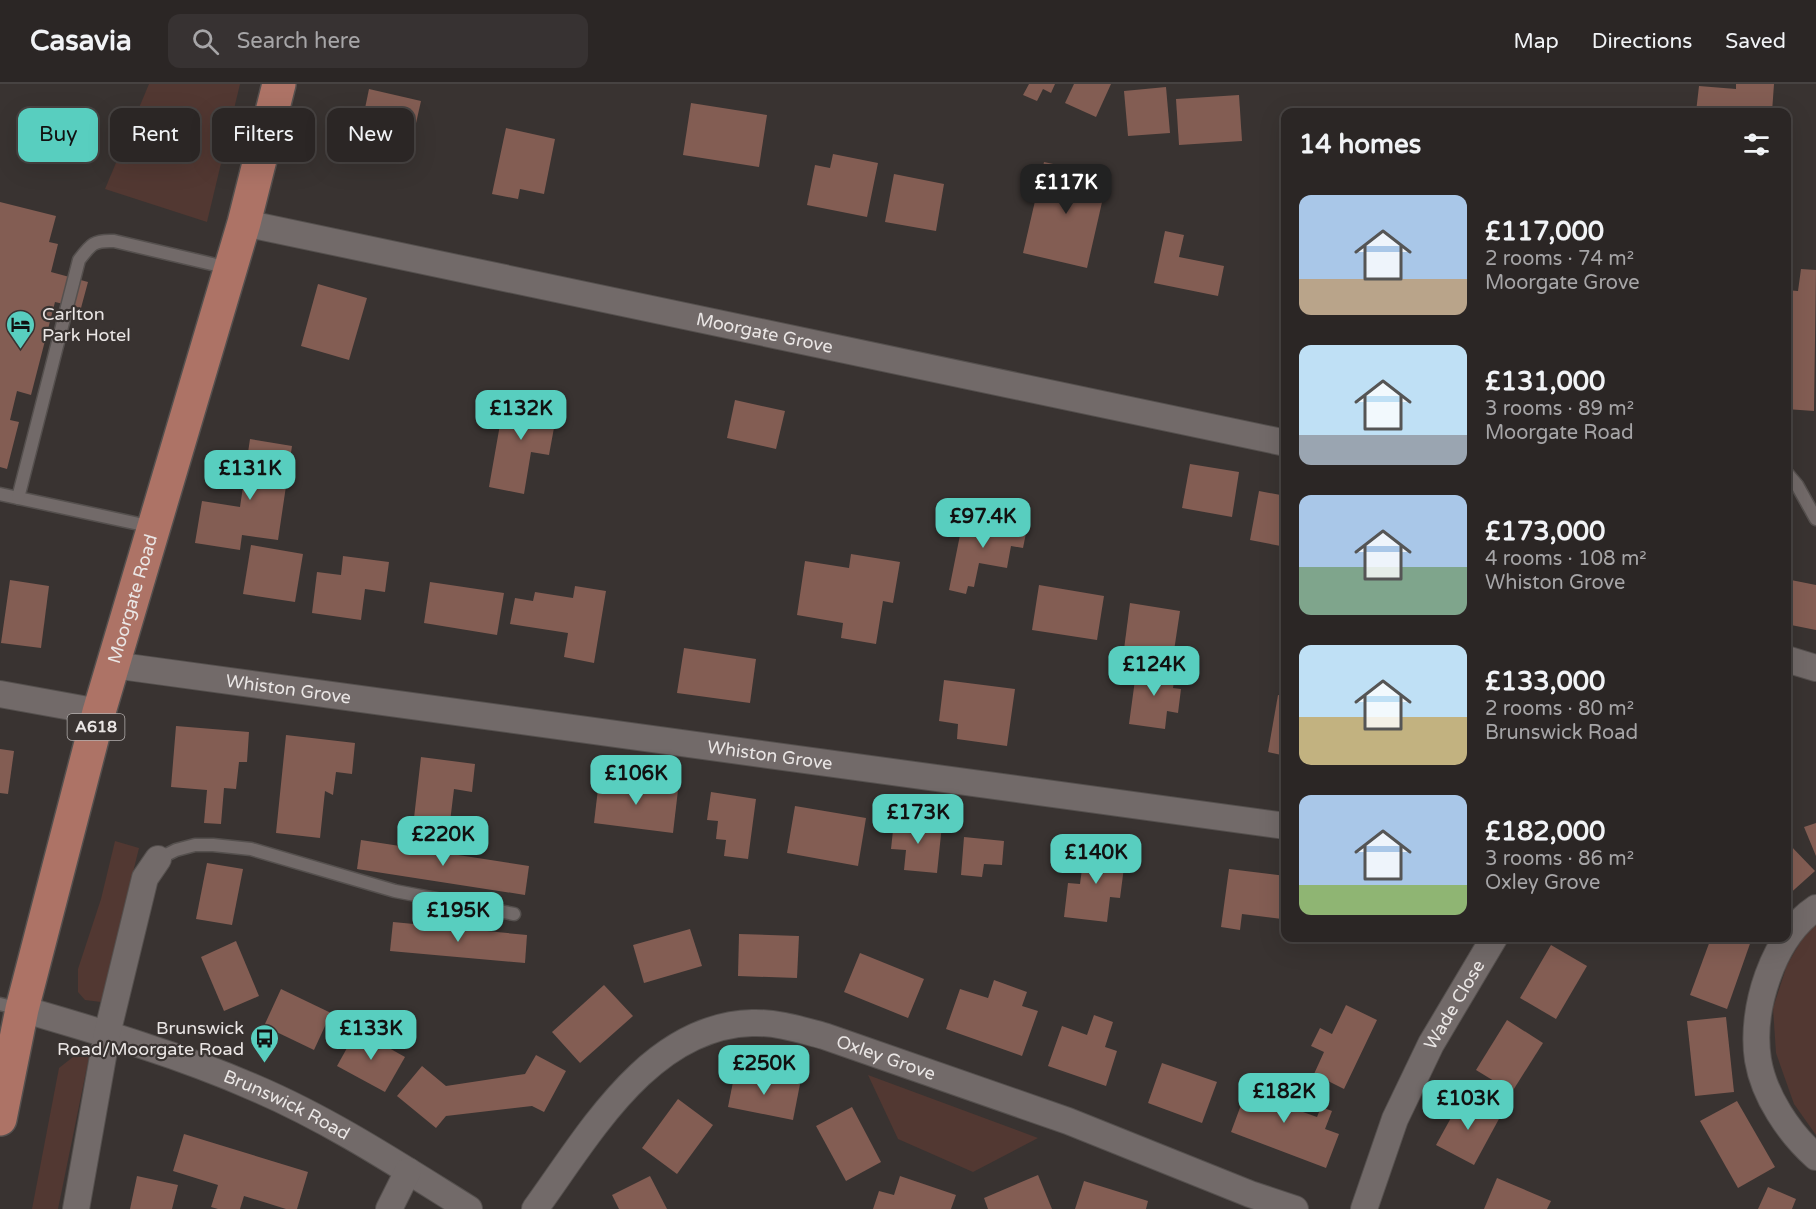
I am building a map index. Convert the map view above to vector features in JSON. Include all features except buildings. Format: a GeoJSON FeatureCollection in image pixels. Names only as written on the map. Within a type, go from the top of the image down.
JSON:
{"type":"FeatureCollection","features":[{"type":"Feature","properties":{"kind":"main road","name":"Moorgate Road"},"geometry":{"type":"LineString","coordinates":[[0,1119],[11,1006],[231,268],[279,84]]}},
{"type":"Feature","properties":{"kind":"street","name":"Moorgate Grove"},"geometry":{"type":"LineString","coordinates":[[244,223],[1281,442]]}},
{"type":"Feature","properties":{"kind":"street"},"geometry":{"type":"LineString","coordinates":[[1791,660],[1816,668]]}},
{"type":"Feature","properties":{"kind":"street","name":"Whiston Grove"},"geometry":{"type":"LineString","coordinates":[[113,665],[1281,825]]}},
{"type":"Feature","properties":{"kind":"street"},"geometry":{"type":"LineString","coordinates":[[0,694],[99,712]]}},
{"type":"Feature","properties":{"kind":"street"},"geometry":{"type":"LineString","coordinates":[[76,1209],[107,1034],[145,878],[158,859]]}},
{"type":"Feature","properties":{"kind":"street"},"geometry":{"type":"LineString","coordinates":[[1791,932],[1816,908]]}},
{"type":"Feature","properties":{"kind":"street","name":"Wade Close"},"geometry":{"type":"LineString","coordinates":[[1364,1209],[1395,1119],[1431,1044],[1492,942]]}},
{"type":"Feature","properties":{"kind":"street"},"geometry":{"type":"LineString","coordinates":[[1784,942],[1777,953],[1760,1005],[1757,1033],[1758,1060],[1768,1090],[1785,1120],[1804,1146],[1816,1157]]}},
{"type":"Feature","properties":{"kind":"street","name":"Brunswick Road"},"geometry":{"type":"LineString","coordinates":[[11,1006],[107,1034],[255,1088],[303,1111],[469,1209]]}},
{"type":"Feature","properties":{"kind":"street","name":"Oxley Grove"},"geometry":{"type":"LineString","coordinates":[[535,1209],[610,1107],[645,1069],[674,1048],[698,1036],[723,1027],[753,1022],[785,1026],[824,1036],[1068,1121],[1248,1202],[1294,1209]]}},
{"type":"Feature","properties":{"kind":"street"},"geometry":{"type":"LineString","coordinates":[[389,1209],[408,1171]]}},
{"type":"Feature","properties":{"kind":"lane"},"geometry":{"type":"LineString","coordinates":[[18,498],[79,260],[89,247],[99,240],[114,240],[231,268]]}},
{"type":"Feature","properties":{"kind":"lane"},"geometry":{"type":"LineString","coordinates":[[1791,477],[1816,519]]}},
{"type":"Feature","properties":{"kind":"lane"},"geometry":{"type":"LineString","coordinates":[[0,494],[154,527]]}},
{"type":"Feature","properties":{"kind":"lane"},"geometry":{"type":"LineString","coordinates":[[158,859],[176,850],[195,845],[251,849],[394,891],[514,914]]}},
{"type":"Feature","properties":{"kind":"shaded area"},"geometry":{"type":"Polygon","coordinates":[[[149,84],[240,84],[234,108],[212,108],[212,162],[221,162],[207,222],[105,189],[116,162],[200,162],[200,108],[139,108],[149,84]]]}},
{"type":"Feature","properties":{"kind":"shaded area"},"geometry":{"type":"Polygon","coordinates":[[[115,841],[139,848],[101,1002],[85,1000],[78,992],[78,969],[101,899],[115,841]]]}},
{"type":"Feature","properties":{"kind":"shaded area"},"geometry":{"type":"Polygon","coordinates":[[[1816,924],[1816,1135],[1794,1104],[1776,1053],[1773,1008],[1787,965],[1806,932],[1816,924]]]}},
{"type":"Feature","properties":{"kind":"shaded area"},"geometry":{"type":"Polygon","coordinates":[[[73,1057],[89,1057],[58,1209],[32,1209],[59,1068],[73,1057]]]}},
{"type":"Feature","properties":{"kind":"shaded area"},"geometry":{"type":"Polygon","coordinates":[[[868,1075],[1038,1138],[973,1172],[898,1139],[868,1075]]]}},
{"type":"Feature","properties":{"kind":"place","name":"Carlton Park Hotel"},"geometry":{"type":"Point","coordinates":[21,350]}},
{"type":"Feature","properties":{"kind":"place","name":"Brunswick Road/Moorgate Road"},"geometry":{"type":"Point","coordinates":[265,1064]}}]}
